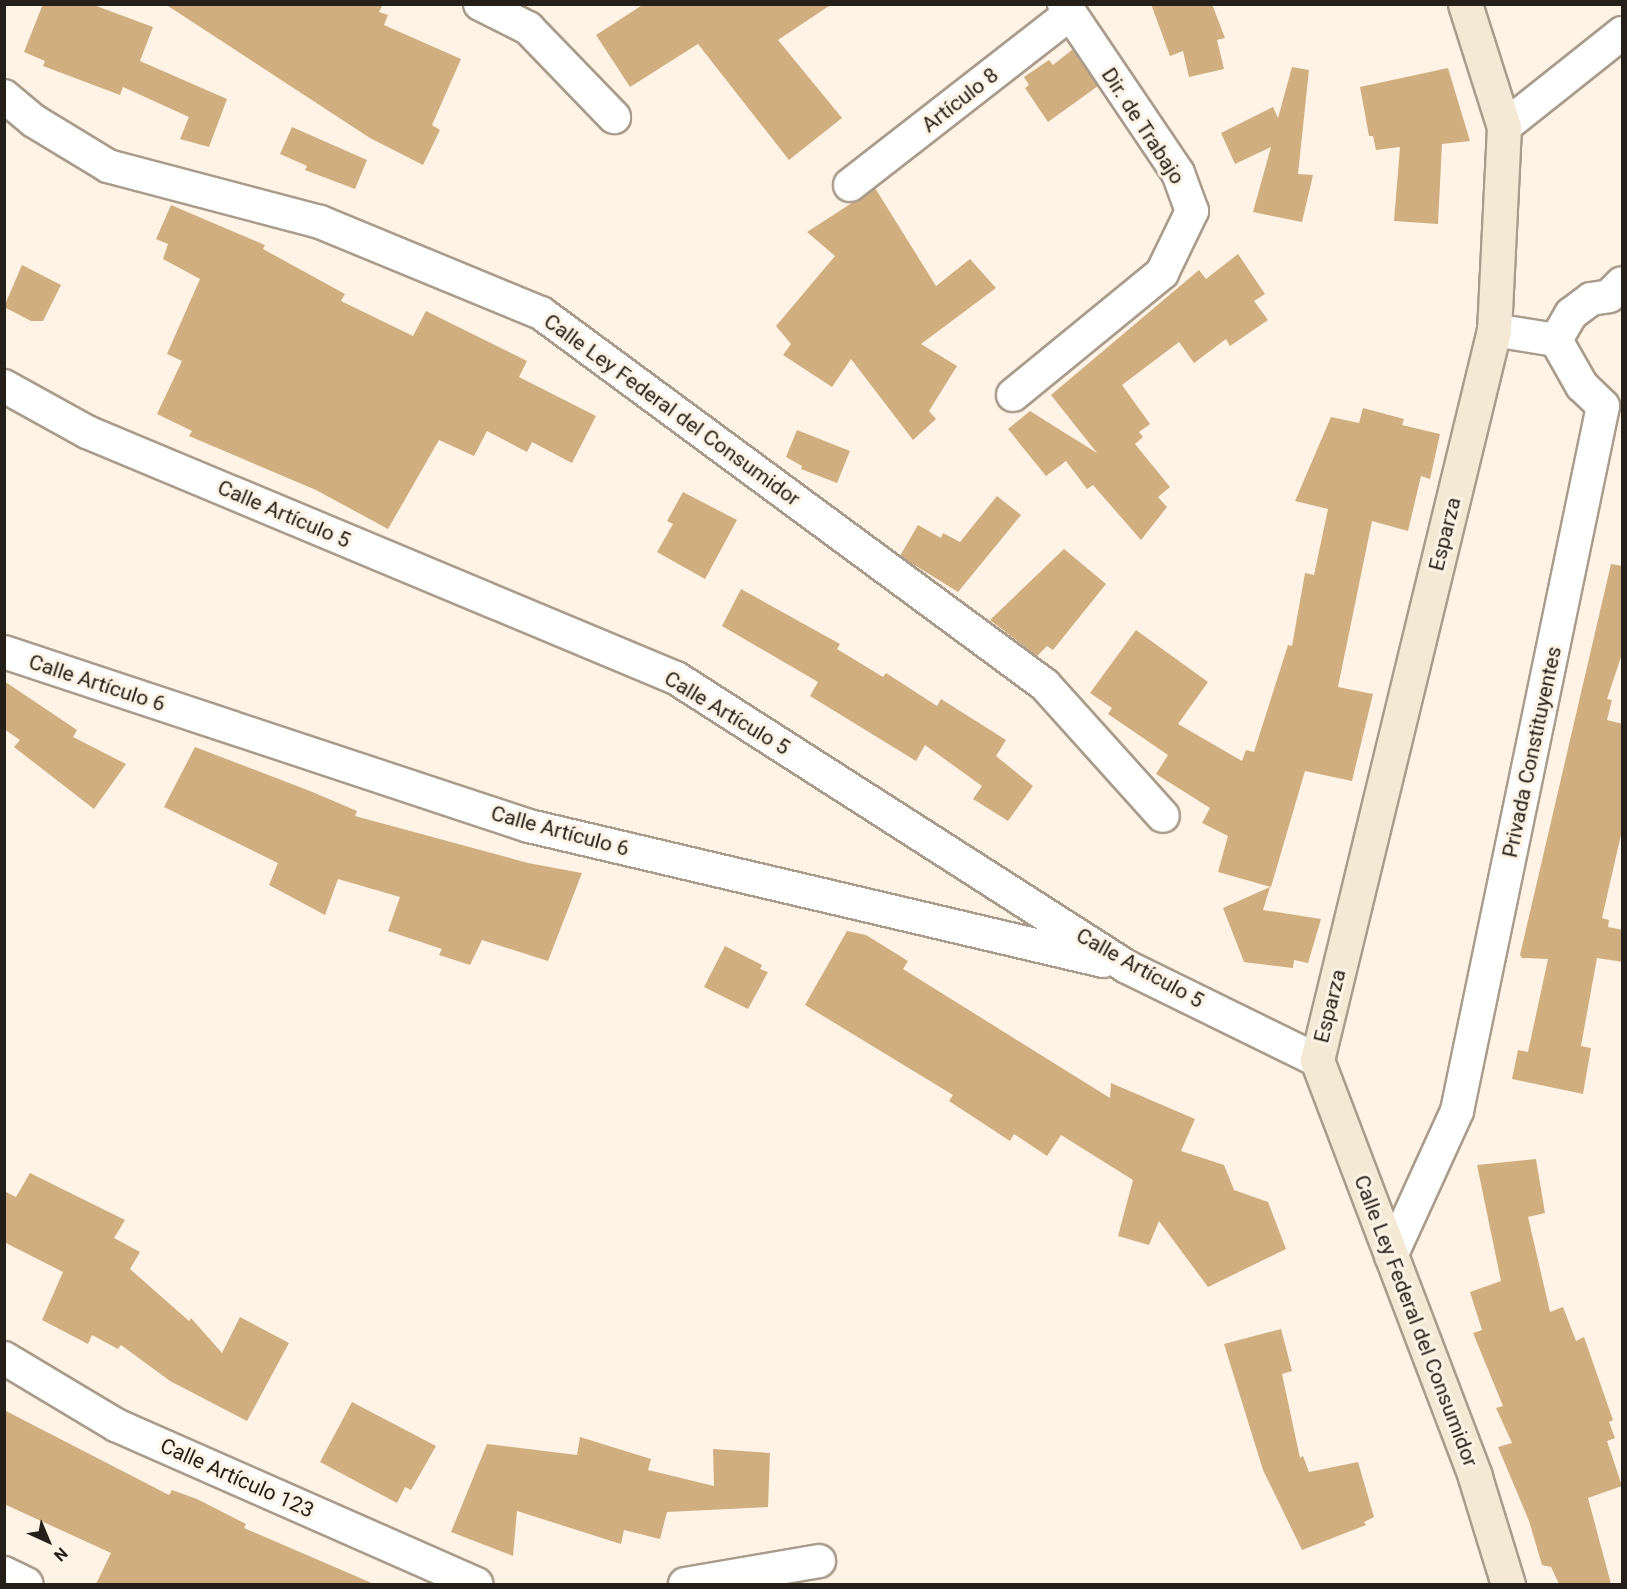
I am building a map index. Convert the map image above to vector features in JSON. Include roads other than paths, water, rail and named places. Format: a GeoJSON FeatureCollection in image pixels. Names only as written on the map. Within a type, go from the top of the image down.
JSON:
{"type":"FeatureCollection","features":[{"type":"Feature","properties":{"kind":"street"},"geometry":{"type":"LineString","coordinates":[[480,4],[528,28],[614,117]]}},
{"type":"Feature","properties":{"kind":"street","name":"Esparza"},"geometry":{"type":"LineString","coordinates":[[1317,1060],[1494,330],[1504,127],[1465,4]]}},
{"type":"Feature","properties":{"kind":"street","name":"Artículo 8"},"geometry":{"type":"LineString","coordinates":[[850,185],[1067,9]]}},
{"type":"Feature","properties":{"kind":"street","name":"Dir. de Trabajo"},"geometry":{"type":"LineString","coordinates":[[1013,395],[1162,273],[1192,211],[1178,173],[1067,9]]}},
{"type":"Feature","properties":{"kind":"street"},"geometry":{"type":"LineString","coordinates":[[1504,127],[1623,33]]}},
{"type":"Feature","properties":{"kind":"street","name":"Calle Ley Federal del Consumidor"},"geometry":{"type":"LineString","coordinates":[[4,96],[34,121],[108,166],[320,222],[541,313],[1045,685],[1163,816]]}},
{"type":"Feature","properties":{"kind":"street"},"geometry":{"type":"LineString","coordinates":[[1494,330],[1556,340],[1571,314],[1591,299],[1609,296],[1623,283]]}},
{"type":"Feature","properties":{"kind":"street","name":"Privada Constituyentes"},"geometry":{"type":"LineString","coordinates":[[1391,1256],[1457,1111],[1603,406],[1582,386],[1556,340]]}},
{"type":"Feature","properties":{"kind":"street","name":"Calle Artículo 5"},"geometry":{"type":"LineString","coordinates":[[4,386],[87,432],[676,678],[1127,967],[1317,1060]]}},
{"type":"Feature","properties":{"kind":"street","name":"Calle Artículo 6"},"geometry":{"type":"LineString","coordinates":[[4,652],[529,826],[1127,967]]}},
{"type":"Feature","properties":{"kind":"street","name":"Calle Ley Federal del Consumidor"},"geometry":{"type":"LineString","coordinates":[[1317,1060],[1475,1477],[1508,1584]]}},
{"type":"Feature","properties":{"kind":"street","name":"Calle Artículo 123"},"geometry":{"type":"LineString","coordinates":[[4,1358],[116,1425],[477,1584]]}},
{"type":"Feature","properties":{"kind":"street"},"geometry":{"type":"LineString","coordinates":[[685,1584],[819,1561]]}},
{"type":"Feature","properties":{"kind":"street"},"geometry":{"type":"LineString","coordinates":[[4,1573],[27,1584]]}}]}
